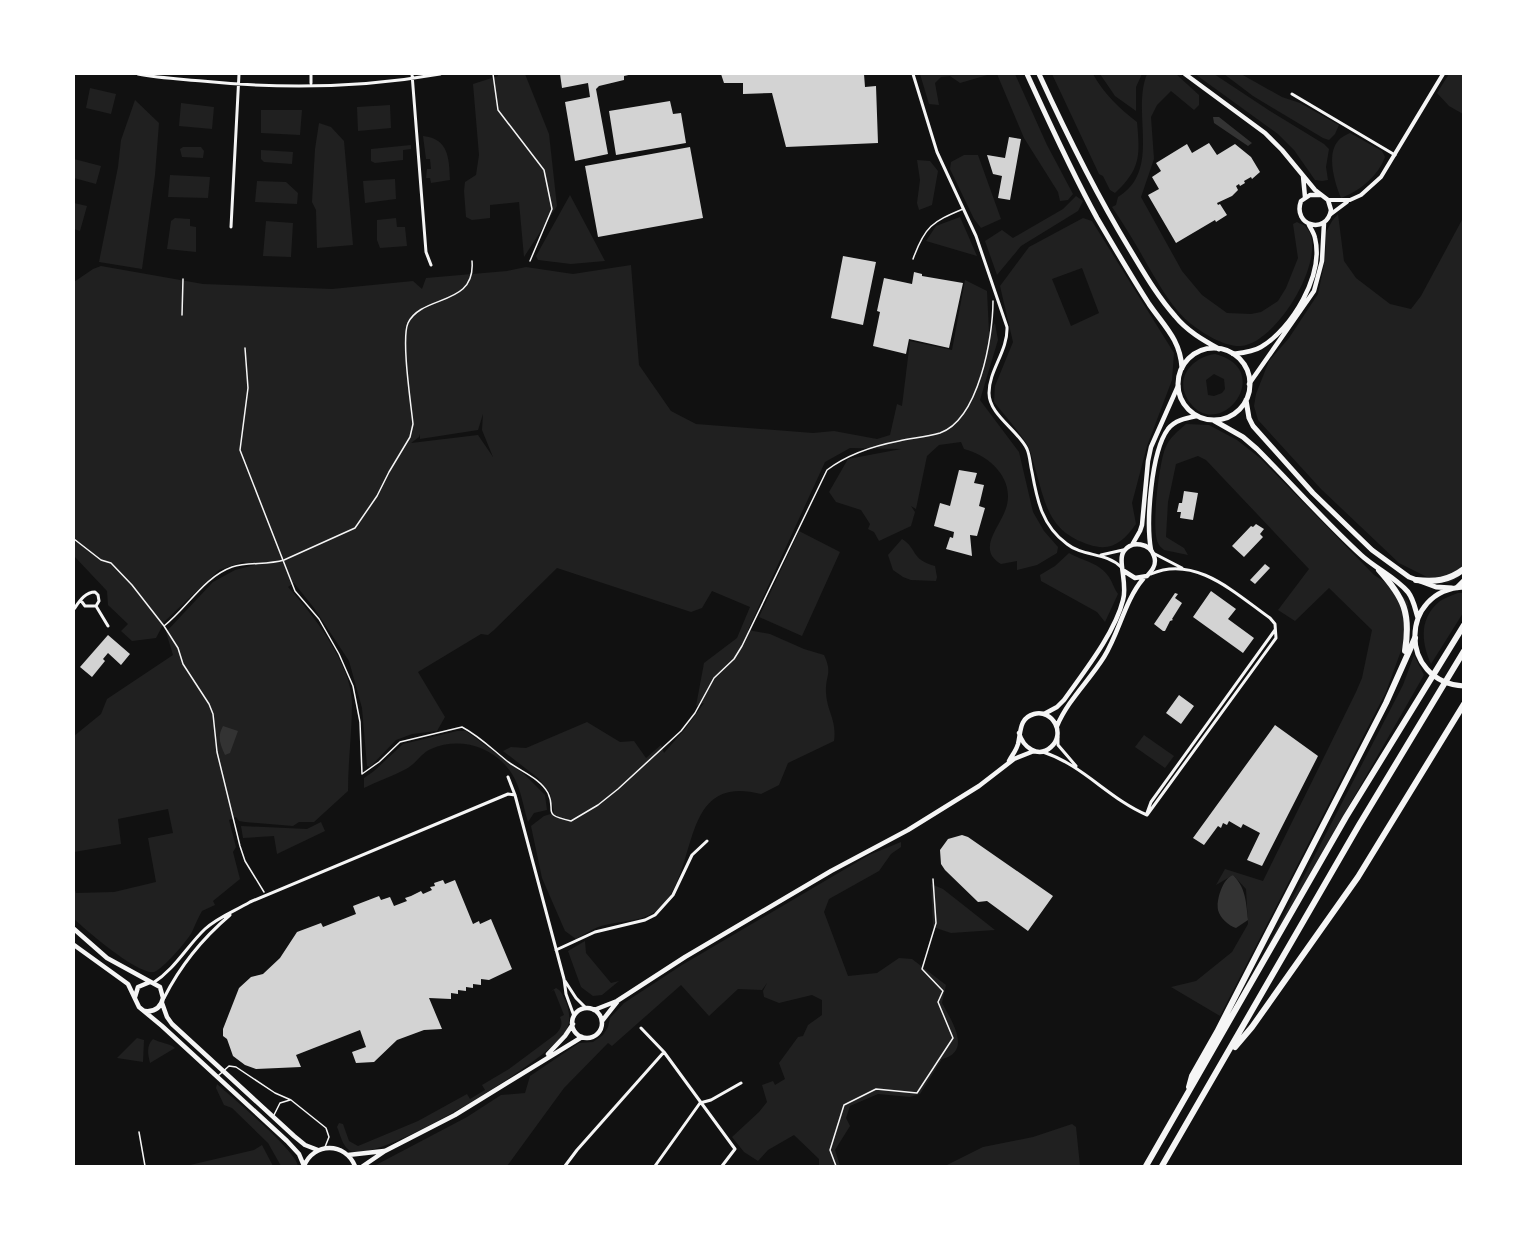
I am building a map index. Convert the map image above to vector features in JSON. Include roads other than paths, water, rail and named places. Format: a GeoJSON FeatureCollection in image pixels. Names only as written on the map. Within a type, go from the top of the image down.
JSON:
{"type":"FeatureCollection","features":[{"type":"Feature","properties":{"kind":"highway"},"geometry":{"type":"LineString","coordinates":[[1416,580],[1434,582],[1445,580],[1464,569]]}},
{"type":"Feature","properties":{"kind":"highway"},"geometry":{"type":"LineString","coordinates":[[1379,570],[1401,598],[1406,609],[1407,633],[1403,663]]}},
{"type":"Feature","properties":{"kind":"highway"},"geometry":{"type":"LineString","coordinates":[[1458,588],[1464,580]]}},
{"type":"Feature","properties":{"kind":"highway"},"geometry":{"type":"LineString","coordinates":[[1146,1167],[1346,817],[1464,625]]}},
{"type":"Feature","properties":{"kind":"highway"},"geometry":{"type":"LineString","coordinates":[[1187,1097],[1192,1076],[1368,740],[1414,638]]}},
{"type":"Feature","properties":{"kind":"highway"},"geometry":{"type":"LineString","coordinates":[[1162,1167],[1359,825],[1462,654]]}},
{"type":"Feature","properties":{"kind":"highway"},"geometry":{"type":"LineString","coordinates":[[1225,1059],[1252,1027],[1358,878],[1464,706]]}},
{"type":"Feature","properties":{"kind":"main road"},"geometry":{"type":"LineString","coordinates":[[1027,74],[1098,219],[1150,305],[1180,349],[1182,368],[1178,386],[1151,447],[1140,531],[1132,545],[1125,550],[1121,560],[1125,590],[1123,603],[1100,649],[1064,700],[1044,714]]}},
{"type":"Feature","properties":{"kind":"main road"},"geometry":{"type":"LineString","coordinates":[[1039,74],[1099,196],[1150,282],[1176,318],[1190,331],[1219,349],[1233,354],[1245,367],[1249,384]]}},
{"type":"Feature","properties":{"kind":"main road"},"geometry":{"type":"LineString","coordinates":[[1185,74],[1265,133],[1328,200],[1331,214],[1324,223],[1309,225]]}},
{"type":"Feature","properties":{"kind":"main road"},"geometry":{"type":"LineString","coordinates":[[1233,354],[1259,348],[1268,342],[1285,326],[1304,298],[1313,273],[1316,254],[1315,238],[1309,225],[1300,214],[1299,207],[1305,197],[1304,176]]}},
{"type":"Feature","properties":{"kind":"main road"},"geometry":{"type":"LineString","coordinates":[[1305,197],[1321,195]]}},
{"type":"Feature","properties":{"kind":"main road"},"geometry":{"type":"LineString","coordinates":[[1324,223],[1322,261],[1314,291],[1249,384],[1246,399],[1249,418],[1253,426],[1314,493],[1372,550],[1416,580],[1436,587],[1458,588]]}},
{"type":"Feature","properties":{"kind":"main road"},"geometry":{"type":"LineString","coordinates":[[1182,368],[1197,352],[1219,349]]}},
{"type":"Feature","properties":{"kind":"main road"},"geometry":{"type":"LineString","coordinates":[[1178,386],[1183,404],[1197,416]]}},
{"type":"Feature","properties":{"kind":"main road"},"geometry":{"type":"LineString","coordinates":[[1213,420],[1233,414],[1246,399]]}},
{"type":"Feature","properties":{"kind":"main road"},"geometry":{"type":"LineString","coordinates":[[1057,726],[1063,712],[1104,657],[1134,593],[1155,566],[1149,538],[1156,463],[1162,441],[1172,425],[1186,418],[1197,416],[1213,420],[1257,448],[1312,508],[1379,570],[1409,593],[1418,618]]}},
{"type":"Feature","properties":{"kind":"main road"},"geometry":{"type":"LineString","coordinates":[[1132,545],[1142,544],[1152,551]]}},
{"type":"Feature","properties":{"kind":"main road"},"geometry":{"type":"LineString","coordinates":[[1123,569],[1135,578],[1145,577]]}},
{"type":"Feature","properties":{"kind":"main road"},"geometry":{"type":"LineString","coordinates":[[1458,588],[1435,596],[1426,604],[1418,618],[1414,638],[1420,661],[1428,671],[1443,683],[1464,686]]}},
{"type":"Feature","properties":{"kind":"main road"},"geometry":{"type":"LineString","coordinates":[[1007,764],[1016,750],[1019,733],[1022,722],[1027,717],[1037,713],[1052,718],[1057,726],[1058,736],[1051,747],[1041,752],[1024,746],[1019,733]]}},
{"type":"Feature","properties":{"kind":"main road"},"geometry":{"type":"LineString","coordinates":[[594,1010],[618,1001],[685,957],[979,786],[1014,759],[1034,751]]}},
{"type":"Feature","properties":{"kind":"main road"},"geometry":{"type":"LineString","coordinates":[[74,929],[107,958],[160,987],[169,1020],[274,1119],[305,1145],[318,1150]]}},
{"type":"Feature","properties":{"kind":"main road"},"geometry":{"type":"LineString","coordinates":[[74,945],[128,984],[143,1010],[294,1148],[304,1166],[318,1150],[325,1148],[339,1149],[348,1155],[355,1167]]}},
{"type":"Feature","properties":{"kind":"main road"},"geometry":{"type":"LineString","coordinates":[[135,999],[138,987],[152,982]]}},
{"type":"Feature","properties":{"kind":"main road"},"geometry":{"type":"LineString","coordinates":[[143,1010],[154,1010],[163,1000]]}},
{"type":"Feature","properties":{"kind":"main road"},"geometry":{"type":"LineString","coordinates":[[602,1021],[594,1010],[586,1008],[579,1010],[574,1016],[573,1024],[575,1031],[582,1037],[595,1036],[601,1028],[602,1021],[618,1001]]}},
{"type":"Feature","properties":{"kind":"main road"},"geometry":{"type":"LineString","coordinates":[[518,1076],[550,1053],[573,1024]]}},
{"type":"Feature","properties":{"kind":"main road"},"geometry":{"type":"LineString","coordinates":[[363,1167],[385,1151],[455,1115],[582,1037]]}},
{"type":"Feature","properties":{"kind":"main road"},"geometry":{"type":"LineString","coordinates":[[348,1155],[385,1151]]}},
{"type":"Feature","properties":{"kind":"street"},"geometry":{"type":"LineString","coordinates":[[138,74],[238,85],[312,87],[412,79],[440,74]]}},
{"type":"Feature","properties":{"kind":"street"},"geometry":{"type":"LineString","coordinates":[[231,227],[239,74]]}},
{"type":"Feature","properties":{"kind":"street"},"geometry":{"type":"LineString","coordinates":[[311,74],[311,83]]}},
{"type":"Feature","properties":{"kind":"street"},"geometry":{"type":"LineString","coordinates":[[412,74],[426,252],[431,265]]}},
{"type":"Feature","properties":{"kind":"street"},"geometry":{"type":"LineString","coordinates":[[914,74],[938,152],[976,236],[1007,327],[1007,339],[990,387],[991,403],[1026,449],[1039,509],[1052,530],[1070,546],[1088,554],[1110,559],[1123,569]]}},
{"type":"Feature","properties":{"kind":"street"},"geometry":{"type":"LineString","coordinates":[[1331,214],[1361,195],[1381,177],[1443,74]]}},
{"type":"Feature","properties":{"kind":"street"},"geometry":{"type":"LineString","coordinates":[[1292,94],[1395,155]]}},
{"type":"Feature","properties":{"kind":"street"},"geometry":{"type":"LineString","coordinates":[[1328,200],[1338,202],[1350,200]]}},
{"type":"Feature","properties":{"kind":"street"},"geometry":{"type":"LineString","coordinates":[[1096,555],[1125,550]]}},
{"type":"Feature","properties":{"kind":"street"},"geometry":{"type":"LineString","coordinates":[[1152,551],[1183,569]]}},
{"type":"Feature","properties":{"kind":"street"},"geometry":{"type":"LineString","coordinates":[[1041,752],[1077,768],[1136,810],[1147,815],[1276,638],[1275,624],[1270,618],[1205,574],[1183,569],[1159,570],[1145,577]]}},
{"type":"Feature","properties":{"kind":"street"},"geometry":{"type":"LineString","coordinates":[[74,609],[82,602],[84,595],[95,592],[99,601],[96,606]]}},
{"type":"Feature","properties":{"kind":"street"},"geometry":{"type":"LineString","coordinates":[[82,602],[85,606],[96,606]]}},
{"type":"Feature","properties":{"kind":"street"},"geometry":{"type":"LineString","coordinates":[[96,606],[108,626]]}},
{"type":"Feature","properties":{"kind":"street"},"geometry":{"type":"LineString","coordinates":[[1058,736],[1058,745],[1077,768]]}},
{"type":"Feature","properties":{"kind":"street"},"geometry":{"type":"LineString","coordinates":[[508,777],[515,795],[566,994],[574,1016]]}},
{"type":"Feature","properties":{"kind":"street"},"geometry":{"type":"LineString","coordinates":[[152,982],[173,966],[204,929],[214,922],[266,896],[508,794],[515,795]]}},
{"type":"Feature","properties":{"kind":"street"},"geometry":{"type":"LineString","coordinates":[[556,950],[595,932],[645,920],[655,915],[673,895],[692,855],[707,841]]}},
{"type":"Feature","properties":{"kind":"street"},"geometry":{"type":"LineString","coordinates":[[163,1000],[181,968],[220,923],[234,912]]}},
{"type":"Feature","properties":{"kind":"street"},"geometry":{"type":"LineString","coordinates":[[564,979],[576,998],[586,1008]]}},
{"type":"Feature","properties":{"kind":"street"},"geometry":{"type":"LineString","coordinates":[[641,1028],[664,1052],[735,1149],[722,1167]]}},
{"type":"Feature","properties":{"kind":"street"},"geometry":{"type":"LineString","coordinates":[[565,1167],[584,1142],[664,1052]]}},
{"type":"Feature","properties":{"kind":"street"},"geometry":{"type":"LineString","coordinates":[[655,1167],[700,1103],[711,1100],[741,1083]]}},
{"type":"Feature","properties":{"kind":"lane"},"geometry":{"type":"LineString","coordinates":[[914,259],[923,235],[932,224],[963,209]]}},
{"type":"Feature","properties":{"kind":"lane"},"geometry":{"type":"LineString","coordinates":[[217,1077],[229,1066],[236,1067],[275,1093],[291,1100],[326,1128],[329,1137],[325,1148]]}},
{"type":"Feature","properties":{"kind":"lane"},"geometry":{"type":"LineString","coordinates":[[274,1119],[280,1103],[291,1100]]}},
{"type":"Feature","properties":{"kind":"lane"},"geometry":{"type":"LineString","coordinates":[[139,1132],[145,1167]]}}]}
